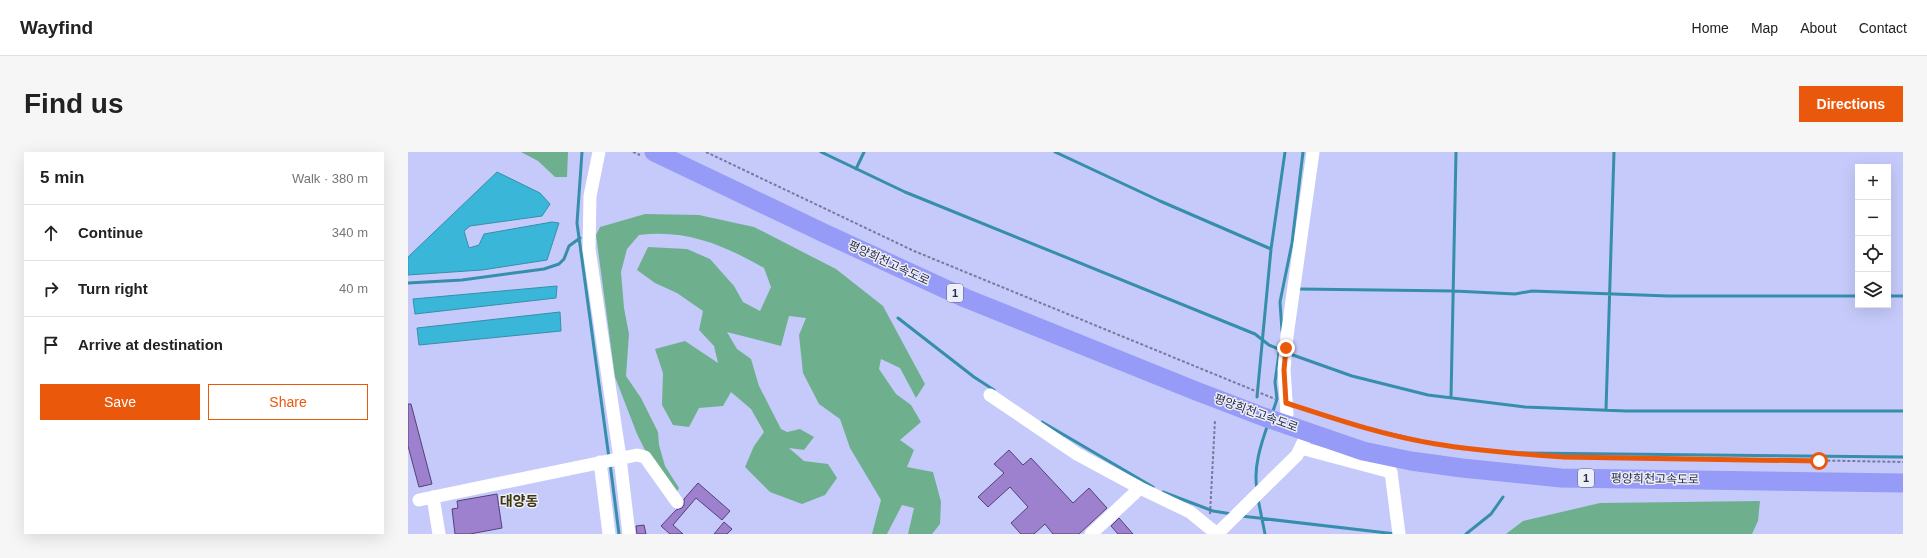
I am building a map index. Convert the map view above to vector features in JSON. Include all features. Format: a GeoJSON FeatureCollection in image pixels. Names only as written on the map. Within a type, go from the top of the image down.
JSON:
{"type":"FeatureCollection","features":[{"type":"Feature","properties":{"kind":"highway","name":"평양희천고속도로"},"geometry":{"type":"LineString","coordinates":[[654,152],[965,298],[1354,437],[1454,457],[1539,465],[1903,471]]}},
{"type":"Feature","properties":{"kind":"highway","name":"평양희천고속도로"},"geometry":{"type":"LineString","coordinates":[[679,152],[825,223],[925,268],[1276,410],[1305,440],[1411,461],[1561,478],[1903,483]]}},
{"type":"Feature","properties":{"kind":"street"},"geometry":{"type":"LineString","coordinates":[[599,152],[590,196],[589,249],[620,458],[629,534]]}},
{"type":"Feature","properties":{"kind":"street"},"geometry":{"type":"LineString","coordinates":[[1276,410],[1284,370],[1313,152]]}},
{"type":"Feature","properties":{"kind":"street"},"geometry":{"type":"LineString","coordinates":[[990,395],[1070,450],[1140,488],[1190,512],[1217,534],[1298,455],[1305,440],[1391,472],[1399,532]]}},
{"type":"Feature","properties":{"kind":"street"},"geometry":{"type":"LineString","coordinates":[[419,500],[637,455],[645,457],[677,502]]}},
{"type":"Feature","properties":{"kind":"street"},"geometry":{"type":"LineString","coordinates":[[600,462],[609,534]]}},
{"type":"Feature","properties":{"kind":"street"},"geometry":{"type":"LineString","coordinates":[[1091,534],[1140,488]]}},
{"type":"Feature","properties":{"kind":"street"},"geometry":{"type":"LineString","coordinates":[[433,497],[439,534]]}},
{"type":"Feature","properties":{"kind":"path"},"geometry":{"type":"LineString","coordinates":[[706,152],[914,251],[1276,410],[1349,423],[1436,444],[1528,455],[1903,462]]}},
{"type":"Feature","properties":{"kind":"path"},"geometry":{"type":"LineString","coordinates":[[1210,512],[1209,508],[1215,420]]}},
{"type":"Feature","properties":{"kind":"green space"},"geometry":{"type":"Polygon","coordinates":[[[521,152],[568,152],[567,177],[555,177],[538,161],[521,152]]]}},
{"type":"Feature","properties":{"kind":"green space"},"geometry":{"type":"Polygon","coordinates":[[[645,214],[699,215],[754,227],[836,269],[883,306],[925,384],[916,398],[900,368],[881,359],[879,369],[896,394],[911,405],[921,422],[900,440],[914,450],[907,467],[933,472],[941,502],[940,524],[932,534],[908,534],[914,508],[902,505],[887,534],[872,534],[881,500],[850,448],[840,419],[819,404],[803,373],[799,335],[806,318],[789,316],[781,346],[727,332],[737,349],[751,359],[759,386],[781,429],[787,432],[800,429],[814,437],[804,450],[789,448],[804,461],[828,464],[837,478],[825,495],[802,504],[770,492],[745,467],[754,446],[764,432],[751,409],[731,392],[723,406],[699,408],[689,427],[673,425],[662,405],[663,373],[655,349],[685,341],[718,363],[714,346],[699,330],[703,311],[677,293],[655,283],[637,270],[648,247],[687,249],[710,259],[734,286],[743,302],[760,311],[771,287],[764,268],[719,246],[673,234],[639,235],[627,249],[621,272],[624,308],[629,334],[626,376],[641,398],[658,432],[659,445],[665,466],[679,488],[676,493],[646,452],[637,434],[615,377],[596,235],[600,227],[645,214]]]}},
{"type":"Feature","properties":{"kind":"green space"},"geometry":{"type":"Polygon","coordinates":[[[1760,501],[1758,521],[1752,534],[1506,534],[1523,521],[1600,503],[1760,501]]]}},
{"type":"Feature","properties":{"kind":"water"},"geometry":{"type":"Polygon","coordinates":[[[497,172],[540,193],[550,204],[542,216],[470,226],[464,231],[469,248],[479,245],[484,234],[552,222],[559,223],[547,260],[482,270],[408,275],[408,257],[497,172]]]}},
{"type":"Feature","properties":{"kind":"water"},"geometry":{"type":"Polygon","coordinates":[[[557,286],[556,298],[415,314],[413,299],[557,286]]]}},
{"type":"Feature","properties":{"kind":"water"},"geometry":{"type":"Polygon","coordinates":[[[560,312],[561,331],[419,345],[417,328],[560,312]]]}},
{"type":"Feature","properties":{"kind":"building"},"geometry":{"type":"Polygon","coordinates":[[[408,404],[411,404],[432,484],[419,487],[408,446],[408,404]]]}},
{"type":"Feature","properties":{"kind":"building"},"geometry":{"type":"Polygon","coordinates":[[[1009,450],[1023,465],[1031,458],[1073,503],[1089,488],[1107,508],[1079,534],[1053,534],[1045,524],[1034,534],[1021,534],[1011,523],[1028,507],[1010,487],[988,507],[978,497],[1004,473],[994,464],[1009,450]]]}},
{"type":"Feature","properties":{"kind":"building"},"geometry":{"type":"Polygon","coordinates":[[[698,483],[730,511],[722,520],[696,498],[673,525],[683,534],[670,534],[661,526],[676,510],[682,508],[684,505],[684,499],[698,483]]]}},
{"type":"Feature","properties":{"kind":"building"},"geometry":{"type":"Polygon","coordinates":[[[497,494],[502,528],[470,534],[455,534],[452,509],[458,508],[457,501],[497,494]]]}},
{"type":"Feature","properties":{"kind":"building"},"geometry":{"type":"Polygon","coordinates":[[[1119,518],[1133,534],[1118,534],[1111,526],[1119,518]]]}},
{"type":"Feature","properties":{"kind":"building"},"geometry":{"type":"Polygon","coordinates":[[[724,522],[732,529],[727,534],[714,534],[724,522]]]}},
{"type":"Feature","properties":{"kind":"building"},"geometry":{"type":"Polygon","coordinates":[[[644,525],[646,534],[637,534],[636,526],[644,525]]]}},
{"type":"Feature","properties":{"kind":"waterway"},"geometry":{"type":"LineString","coordinates":[[582,152],[577,223],[609,458]]}},
{"type":"Feature","properties":{"kind":"waterway"},"geometry":{"type":"LineString","coordinates":[[821,152],[905,192],[1255,334],[1269,345],[1283,351]]}},
{"type":"Feature","properties":{"kind":"waterway"},"geometry":{"type":"LineString","coordinates":[[856,169],[864,152]]}},
{"type":"Feature","properties":{"kind":"waterway"},"geometry":{"type":"LineString","coordinates":[[1055,152],[1160,201],[1271,249]]}},
{"type":"Feature","properties":{"kind":"waterway"},"geometry":{"type":"LineString","coordinates":[[1257,397],[1271,249],[1285,152]]}},
{"type":"Feature","properties":{"kind":"waterway"},"geometry":{"type":"LineString","coordinates":[[1282,331],[1280,302],[1292,243],[1303,152]]}},
{"type":"Feature","properties":{"kind":"waterway"},"geometry":{"type":"LineString","coordinates":[[1451,398],[1456,152]]}},
{"type":"Feature","properties":{"kind":"waterway"},"geometry":{"type":"LineString","coordinates":[[1606,410],[1614,152]]}},
{"type":"Feature","properties":{"kind":"waterway"},"geometry":{"type":"LineString","coordinates":[[408,283],[462,280],[544,269],[559,264],[564,259],[569,246],[580,238]]}},
{"type":"Feature","properties":{"kind":"waterway"},"geometry":{"type":"LineString","coordinates":[[1299,289],[1454,291],[1515,294],[1532,291],[1668,296],[1855,296]]}},
{"type":"Feature","properties":{"kind":"waterway"},"geometry":{"type":"LineString","coordinates":[[1891,296],[1903,296]]}},
{"type":"Feature","properties":{"kind":"waterway"},"geometry":{"type":"LineString","coordinates":[[898,318],[974,377],[994,390]]}},
{"type":"Feature","properties":{"kind":"waterway"},"geometry":{"type":"LineString","coordinates":[[1272,414],[1277,399],[1275,382],[1279,353]]}},
{"type":"Feature","properties":{"kind":"waterway"},"geometry":{"type":"LineString","coordinates":[[1290,354],[1352,376],[1428,395],[1525,407],[1626,411],[1903,411]]}},
{"type":"Feature","properties":{"kind":"waterway"},"geometry":{"type":"LineString","coordinates":[[1042,422],[1153,487]]}},
{"type":"Feature","properties":{"kind":"waterway"},"geometry":{"type":"LineString","coordinates":[[1257,489],[1257,464],[1260,448],[1268,424]]}},
{"type":"Feature","properties":{"kind":"waterway"},"geometry":{"type":"LineString","coordinates":[[1520,453],[1903,457]]}},
{"type":"Feature","properties":{"kind":"waterway"},"geometry":{"type":"LineString","coordinates":[[610,463],[619,534]]}},
{"type":"Feature","properties":{"kind":"waterway"},"geometry":{"type":"LineString","coordinates":[[1163,492],[1213,511],[1232,514]]}},
{"type":"Feature","properties":{"kind":"waterway"},"geometry":{"type":"LineString","coordinates":[[1466,534],[1491,514],[1503,497]]}},
{"type":"Feature","properties":{"kind":"waterway"},"geometry":{"type":"LineString","coordinates":[[1258,499],[1265,534]]}},
{"type":"Feature","properties":{"kind":"waterway"},"geometry":{"type":"LineString","coordinates":[[1241,516],[1396,534]]}},
{"type":"Feature","properties":{"kind":"district","name":"대양동"},"geometry":{"type":"Point","coordinates":[519,501]}},
{"type":"Feature","properties":{"kind":"route"},"geometry":{"type":"LineString","coordinates":[[1286,348],[1284,370],[1286,403],[1349,423],[1436,444],[1528,455],[1563,457],[1819,461]]}}]}
